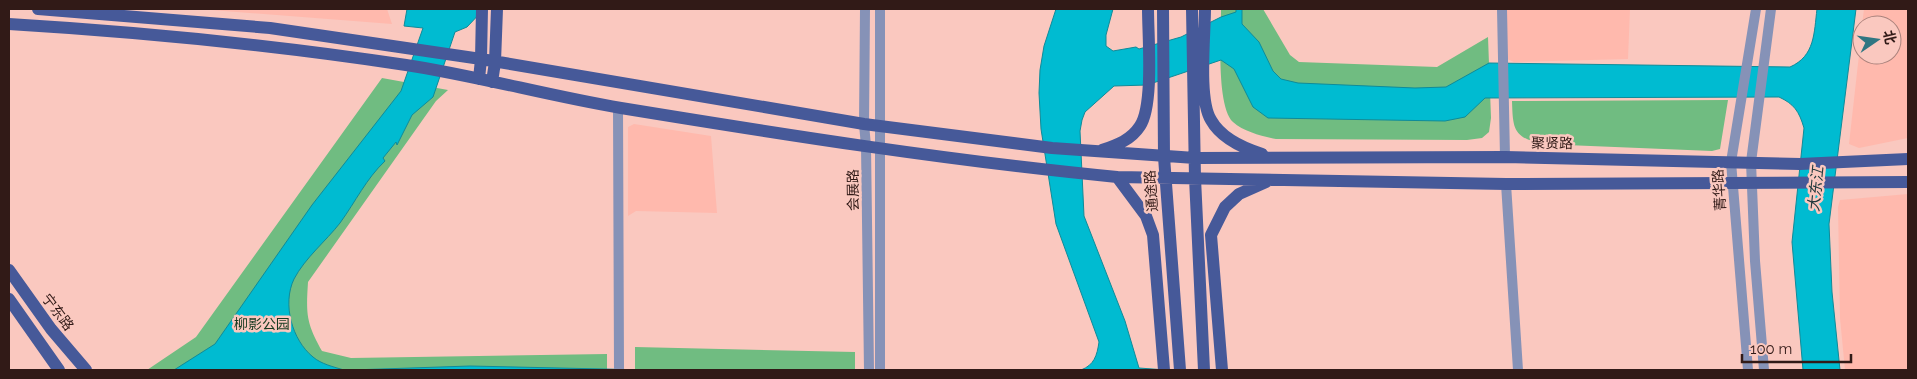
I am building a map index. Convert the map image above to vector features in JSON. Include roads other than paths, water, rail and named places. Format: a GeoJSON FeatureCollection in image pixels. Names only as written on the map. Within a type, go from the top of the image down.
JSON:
{"type":"FeatureCollection","features":[{"type":"Feature","properties":{"kind":"main road","name":"聚贤路"},"geometry":{"type":"LineString","coordinates":[[38,9],[270,28],[495,62],[864,124],[1052,148],[1164,157],[1505,157],[1800,164],[1908,159]]}},
{"type":"Feature","properties":{"kind":"main road"},"geometry":{"type":"LineString","coordinates":[[492,82],[495,62],[497,9]]}},
{"type":"Feature","properties":{"kind":"main road"},"geometry":{"type":"LineString","coordinates":[[1093,151],[1127,140],[1140,126],[1148,107],[1148,9]]}},
{"type":"Feature","properties":{"kind":"main road","name":"通途路"},"geometry":{"type":"LineString","coordinates":[[1163,9],[1164,157],[1180,369]]}},
{"type":"Feature","properties":{"kind":"main road"},"geometry":{"type":"LineString","coordinates":[[479,79],[482,13]]}},
{"type":"Feature","properties":{"kind":"main road"},"geometry":{"type":"LineString","coordinates":[[1205,13],[1205,102],[1211,120],[1223,134],[1238,145],[1275,157]]}},
{"type":"Feature","properties":{"kind":"main road"},"geometry":{"type":"LineString","coordinates":[[1192,15],[1195,178],[1204,369]]}},
{"type":"Feature","properties":{"kind":"main road"},"geometry":{"type":"LineString","coordinates":[[9,24],[112,30],[257,45],[406,65],[618,107],[880,148],[1053,171],[1117,177],[1506,184],[1908,182]]}},
{"type":"Feature","properties":{"kind":"main road"},"geometry":{"type":"LineString","coordinates":[[1117,177],[1146,216],[1153,235],[1163,368]]}},
{"type":"Feature","properties":{"kind":"main road"},"geometry":{"type":"LineString","coordinates":[[1222,370],[1211,235],[1226,207],[1239,194],[1270,180]]}},
{"type":"Feature","properties":{"kind":"main road","name":"宁东路"},"geometry":{"type":"LineString","coordinates":[[9,270],[50,329],[85,369]]}},
{"type":"Feature","properties":{"kind":"main road"},"geometry":{"type":"LineString","coordinates":[[9,299],[59,370]]}},
{"type":"Feature","properties":{"kind":"street","name":"会展路"},"geometry":{"type":"LineString","coordinates":[[865,9],[864,124],[866,146],[869,368]]}},
{"type":"Feature","properties":{"kind":"street","name":"会展路"},"geometry":{"type":"LineString","coordinates":[[880,9],[880,368]]}},
{"type":"Feature","properties":{"kind":"street"},"geometry":{"type":"LineString","coordinates":[[1502,9],[1505,157]]}},
{"type":"Feature","properties":{"kind":"street","name":"菁华路"},"geometry":{"type":"LineString","coordinates":[[1748,370],[1731,162],[1756,9]]}},
{"type":"Feature","properties":{"kind":"street"},"geometry":{"type":"LineString","coordinates":[[1764,370],[1755,261],[1751,162],[1771,9]]}},
{"type":"Feature","properties":{"kind":"street"},"geometry":{"type":"LineString","coordinates":[[618,107],[619,367]]}},
{"type":"Feature","properties":{"kind":"street"},"geometry":{"type":"LineString","coordinates":[[1506,184],[1518,370]]}},
{"type":"Feature","properties":{"kind":"water"},"geometry":{"type":"Polygon","coordinates":[[[407,9],[484,9],[467,27],[455,32],[433,97],[412,115],[397,145],[396,142],[383,158],[385,161],[367,183],[340,223],[310,257],[294,279],[289,299],[289,310],[299,341],[316,359],[344,370],[174,370],[215,344],[312,205],[401,91],[423,28],[404,26],[407,9]]]}},
{"type":"Feature","properties":{"kind":"water","name":"大东江"},"geometry":{"type":"Polygon","coordinates":[[[1056,9],[1113,9],[1106,35],[1106,46],[1113,51],[1136,47],[1139,49],[1181,37],[1221,17],[1236,12],[1236,9],[1242,9],[1242,24],[1259,42],[1273,71],[1281,79],[1298,83],[1415,88],[1446,87],[1489,63],[1790,67],[1804,57],[1809,50],[1814,35],[1817,9],[1856,9],[1855,15],[1852,15],[1852,41],[1829,224],[1832,292],[1840,370],[1803,370],[1792,242],[1804,128],[1800,117],[1789,102],[1779,97],[1485,98],[1465,117],[1445,121],[1268,118],[1253,107],[1234,69],[1221,60],[1147,85],[1114,86],[1085,112],[1080,131],[1084,216],[1125,321],[1139,368],[1166,370],[1081,370],[1094,359],[1099,342],[1056,224],[1041,129],[1039,93],[1044,46],[1056,9]]]}},
{"type":"Feature","properties":{"kind":"water"},"geometry":{"type":"Polygon","coordinates":[[[470,366],[648,370],[351,370],[470,366]]]}},
{"type":"Feature","properties":{"kind":"park label","name":"柳影公园"},"geometry":{"type":"Point","coordinates":[262,324]}}]}
